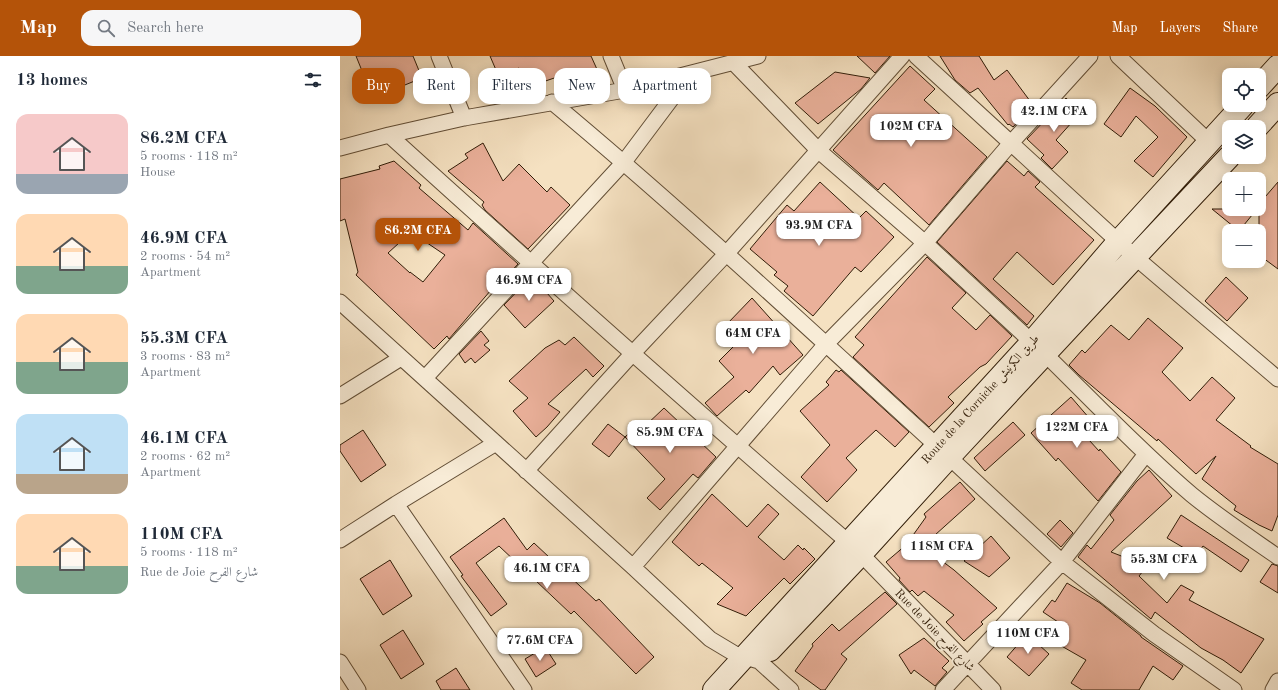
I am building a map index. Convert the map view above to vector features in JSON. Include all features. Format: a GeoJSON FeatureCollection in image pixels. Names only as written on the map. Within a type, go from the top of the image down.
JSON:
{"type":"FeatureCollection","features":[{"type":"Feature","properties":{"kind":"street"},"geometry":{"type":"LineString","coordinates":[[439,56],[464,118]]}},
{"type":"Feature","properties":{"kind":"street"},"geometry":{"type":"LineString","coordinates":[[611,56],[618,73]]}},
{"type":"Feature","properties":{"kind":"street"},"geometry":{"type":"LineString","coordinates":[[711,69],[758,56]]}},
{"type":"Feature","properties":{"kind":"street"},"geometry":{"type":"LineString","coordinates":[[526,471],[633,353],[727,253],[902,56]]}},
{"type":"Feature","properties":{"kind":"street"},"geometry":{"type":"LineString","coordinates":[[916,56],[1118,242],[1278,379]]}},
{"type":"Feature","properties":{"kind":"street"},"geometry":{"type":"LineString","coordinates":[[633,567],[826,344],[925,243],[1011,142],[1090,56]]}},
{"type":"Feature","properties":{"kind":"street"},"geometry":{"type":"LineString","coordinates":[[1118,56],[1209,142]]}},
{"type":"Feature","properties":{"kind":"street"},"geometry":{"type":"LineString","coordinates":[[734,63],[819,151],[925,243],[1039,348],[1146,454],[1191,494],[1229,524],[1278,558]]}},
{"type":"Feature","properties":{"kind":"street"},"geometry":{"type":"LineString","coordinates":[[1266,79],[1278,66]]}},
{"type":"Feature","properties":{"kind":"street"},"geometry":{"type":"LineString","coordinates":[[340,148],[464,118],[618,91]]}},
{"type":"Feature","properties":{"kind":"street"},"geometry":{"type":"LineString","coordinates":[[552,102],[624,162],[727,253],[1062,562],[1154,634],[1234,690]]}},
{"type":"Feature","properties":{"kind":"street"},"geometry":{"type":"LineString","coordinates":[[425,378],[624,162],[668,104]]}},
{"type":"Feature","properties":{"kind":"street"},"geometry":{"type":"LineString","coordinates":[[1263,120],[1278,104]]}},
{"type":"Feature","properties":{"kind":"street","name":"Route de la Corniche طريق الكرنيش"},"geometry":{"type":"LineString","coordinates":[[1039,348],[1118,242],[1237,112]]}},
{"type":"Feature","properties":{"kind":"street","name":"Rue de Joie شارع الفرح"},"geometry":{"type":"LineString","coordinates":[[389,135],[530,263],[738,447],[855,548],[993,690]]}},
{"type":"Feature","properties":{"kind":"street","name":"Route de la Corniche طريق الكرنيش"},"geometry":{"type":"LineString","coordinates":[[714,690],[752,659],[1039,348],[1135,257],[1223,164]]}},
{"type":"Feature","properties":{"kind":"street"},"geometry":{"type":"LineString","coordinates":[[340,302],[710,638],[735,654],[752,659],[791,690]]}},
{"type":"Feature","properties":{"kind":"street"},"geometry":{"type":"LineString","coordinates":[[340,396],[401,358]]}},
{"type":"Feature","properties":{"kind":"street"},"geometry":{"type":"LineString","coordinates":[[340,540],[496,443]]}},
{"type":"Feature","properties":{"kind":"street"},"geometry":{"type":"LineString","coordinates":[[942,690],[1062,562],[1146,454]]}},
{"type":"Feature","properties":{"kind":"street"},"geometry":{"type":"LineString","coordinates":[[396,504],[524,690]]}},
{"type":"Feature","properties":{"kind":"street","name":"Route de la Corniche طريق الكرنيش"},"geometry":{"type":"LineString","coordinates":[[734,690],[752,659]]}},
{"type":"Feature","properties":{"kind":"street"},"geometry":{"type":"LineString","coordinates":[[340,662],[358,690]]}},
{"type":"Feature","properties":{"kind":"street"},"geometry":{"type":"LineString","coordinates":[[1273,690],[1278,681]]}},
{"type":"Feature","properties":{"kind":"building"},"geometry":{"type":"Polygon","coordinates":[[[356,56],[413,56],[418,68],[413,68],[413,82],[405,85],[405,68],[361,68],[356,56]]]}},
{"type":"Feature","properties":{"kind":"building"},"geometry":{"type":"Polygon","coordinates":[[[490,56],[591,56],[596,68],[554,68],[554,78],[546,81],[546,68],[495,68],[490,56]]]}},
{"type":"Feature","properties":{"kind":"building"},"geometry":{"type":"Polygon","coordinates":[[[857,56],[890,56],[875,73],[857,56]]]}},
{"type":"Feature","properties":{"kind":"building"},"geometry":{"type":"Polygon","coordinates":[[[940,56],[979,56],[994,80],[1007,70],[1033,105],[1013,127],[1009,124],[1008,125],[978,88],[970,93],[955,80],[940,56]]]}},
{"type":"Feature","properties":{"kind":"building"},"geometry":{"type":"Polygon","coordinates":[[[910,66],[935,89],[924,100],[987,157],[929,225],[884,183],[878,190],[833,150],[910,66]]]}},
{"type":"Feature","properties":{"kind":"building"},"geometry":{"type":"Polygon","coordinates":[[[835,72],[870,78],[861,89],[818,124],[795,103],[835,72]]]}},
{"type":"Feature","properties":{"kind":"building"},"geometry":{"type":"Polygon","coordinates":[[[1130,88],[1155,106],[1187,137],[1153,177],[1134,161],[1158,137],[1136,116],[1121,137],[1104,124],[1130,88]]]}},
{"type":"Feature","properties":{"kind":"building"},"geometry":{"type":"Polygon","coordinates":[[[1066,98],[1081,112],[1056,140],[1068,152],[1052,169],[1041,158],[1044,155],[1027,139],[1066,98]]]}},
{"type":"Feature","properties":{"kind":"building"},"geometry":{"type":"Polygon","coordinates":[[[483,143],[503,181],[519,164],[547,192],[551,187],[570,205],[528,249],[485,210],[482,205],[484,202],[448,171],[468,158],[465,154],[483,143]]]}},
{"type":"Feature","properties":{"kind":"building"},"geometry":{"type":"Polygon","coordinates":[[[394,161],[421,185],[419,188],[468,230],[473,223],[518,264],[492,292],[491,290],[449,339],[447,336],[434,349],[356,275],[358,272],[345,219],[340,221],[340,179],[380,169],[379,166],[394,161]],[[411,232],[388,253],[410,273],[423,282],[445,255],[411,232]]]}},
{"type":"Feature","properties":{"kind":"building"},"geometry":{"type":"Polygon","coordinates":[[[1007,161],[1024,176],[1028,171],[1040,182],[1035,187],[1094,240],[1053,285],[1017,252],[993,279],[1034,316],[1027,325],[937,242],[1007,161]]]}},
{"type":"Feature","properties":{"kind":"building"},"geometry":{"type":"Polygon","coordinates":[[[820,182],[859,218],[866,211],[894,237],[861,272],[855,267],[813,316],[784,291],[788,286],[774,275],[777,272],[750,249],[787,205],[794,211],[820,182]]]}},
{"type":"Feature","properties":{"kind":"building"},"geometry":{"type":"Polygon","coordinates":[[[1278,182],[1278,269],[1266,260],[1266,224],[1259,224],[1259,216],[1266,216],[1266,196],[1278,182]]]}},
{"type":"Feature","properties":{"kind":"building"},"geometry":{"type":"Polygon","coordinates":[[[1212,209],[1222,209],[1222,216],[1251,216],[1245,224],[1230,224],[1212,209]]]}},
{"type":"Feature","properties":{"kind":"building"},"geometry":{"type":"Polygon","coordinates":[[[927,257],[966,293],[952,308],[976,330],[990,315],[1012,336],[986,364],[980,367],[948,397],[954,403],[929,427],[853,357],[864,345],[855,337],[927,257]]]}},
{"type":"Feature","properties":{"kind":"building"},"geometry":{"type":"Polygon","coordinates":[[[532,276],[554,301],[525,328],[504,305],[532,276]]]}},
{"type":"Feature","properties":{"kind":"building"},"geometry":{"type":"Polygon","coordinates":[[[1226,277],[1248,298],[1227,321],[1205,301],[1226,277]]]}},
{"type":"Feature","properties":{"kind":"building"},"geometry":{"type":"Polygon","coordinates":[[[752,298],[803,355],[780,375],[773,366],[749,393],[746,390],[717,416],[705,403],[734,377],[719,361],[742,338],[727,324],[752,298]]]}},
{"type":"Feature","properties":{"kind":"building"},"geometry":{"type":"Polygon","coordinates":[[[1148,318],[1183,348],[1162,372],[1190,401],[1212,377],[1235,398],[1216,420],[1251,446],[1250,447],[1278,464],[1278,515],[1272,531],[1234,510],[1236,506],[1202,479],[1216,456],[1196,474],[1158,439],[1157,441],[1069,365],[1082,350],[1085,353],[1111,325],[1129,340],[1148,318]]]}},
{"type":"Feature","properties":{"kind":"building"},"geometry":{"type":"Polygon","coordinates":[[[481,331],[489,341],[484,345],[490,350],[475,363],[471,358],[465,363],[459,354],[481,331]]]}},
{"type":"Feature","properties":{"kind":"building"},"geometry":{"type":"Polygon","coordinates":[[[574,337],[604,366],[593,377],[586,369],[548,404],[560,412],[536,437],[513,411],[528,398],[509,381],[545,348],[559,340],[565,345],[574,337]]]}},
{"type":"Feature","properties":{"kind":"building"},"geometry":{"type":"Polygon","coordinates":[[[836,370],[839,372],[841,370],[909,432],[895,447],[876,430],[846,458],[857,470],[827,502],[801,477],[830,445],[800,411],[829,385],[826,382],[836,370]]]}},
{"type":"Feature","properties":{"kind":"building"},"geometry":{"type":"Polygon","coordinates":[[[1071,397],[1090,419],[1079,429],[1121,472],[1098,501],[1058,458],[1056,461],[1031,433],[1071,397]]]}},
{"type":"Feature","properties":{"kind":"building"},"geometry":{"type":"Polygon","coordinates":[[[664,408],[716,457],[698,478],[693,474],[660,510],[647,498],[665,479],[625,437],[640,423],[644,427],[664,408]]]}},
{"type":"Feature","properties":{"kind":"building"},"geometry":{"type":"Polygon","coordinates":[[[1013,422],[1025,435],[985,471],[974,458],[1013,422]]]}},
{"type":"Feature","properties":{"kind":"building"},"geometry":{"type":"Polygon","coordinates":[[[608,424],[625,437],[609,457],[592,444],[608,424]]]}},
{"type":"Feature","properties":{"kind":"building"},"geometry":{"type":"Polygon","coordinates":[[[363,430],[386,465],[361,482],[340,451],[340,445],[363,430]]]}},
{"type":"Feature","properties":{"kind":"building"},"geometry":{"type":"Polygon","coordinates":[[[1149,470],[1172,496],[1111,552],[1147,566],[1139,576],[1167,603],[1181,585],[1194,592],[1189,600],[1264,639],[1241,673],[1223,660],[1201,648],[1155,612],[1151,619],[1078,557],[1087,545],[1091,549],[1114,520],[1110,515],[1137,481],[1149,470]]]}},
{"type":"Feature","properties":{"kind":"building"},"geometry":{"type":"Polygon","coordinates":[[[960,482],[975,499],[935,535],[926,549],[954,570],[997,608],[981,622],[983,624],[964,641],[946,622],[954,615],[924,591],[918,596],[912,590],[910,592],[886,562],[906,545],[926,517],[924,514],[960,482]]]}},
{"type":"Feature","properties":{"kind":"building"},"geometry":{"type":"Polygon","coordinates":[[[712,494],[747,527],[768,504],[779,514],[758,537],[784,560],[798,545],[803,550],[804,548],[815,559],[790,584],[784,578],[746,616],[717,604],[733,588],[702,563],[699,566],[672,542],[712,494]]]}},
{"type":"Feature","properties":{"kind":"building"},"geometry":{"type":"Polygon","coordinates":[[[1181,515],[1249,560],[1241,572],[1203,546],[1196,555],[1167,538],[1181,515]]]}},
{"type":"Feature","properties":{"kind":"building"},"geometry":{"type":"Polygon","coordinates":[[[504,518],[527,550],[534,543],[596,601],[599,599],[654,657],[636,674],[574,611],[571,614],[499,546],[476,563],[507,604],[491,616],[461,576],[463,575],[450,557],[504,518]]]}},
{"type":"Feature","properties":{"kind":"building"},"geometry":{"type":"Polygon","coordinates":[[[1060,520],[1073,533],[1061,547],[1047,534],[1060,520]]]}},
{"type":"Feature","properties":{"kind":"building"},"geometry":{"type":"Polygon","coordinates":[[[991,536],[1010,558],[989,577],[964,561],[991,536]]]}},
{"type":"Feature","properties":{"kind":"building"},"geometry":{"type":"Polygon","coordinates":[[[390,560],[412,596],[383,615],[360,579],[390,560]]]}},
{"type":"Feature","properties":{"kind":"building"},"geometry":{"type":"Polygon","coordinates":[[[1272,564],[1278,566],[1278,593],[1260,582],[1272,564]]]}},
{"type":"Feature","properties":{"kind":"building"},"geometry":{"type":"Polygon","coordinates":[[[1067,583],[1100,603],[1141,637],[1183,666],[1173,680],[1153,666],[1139,690],[1082,690],[1071,683],[1086,660],[1051,640],[1061,624],[1043,612],[1052,600],[1055,602],[1067,583]]]}},
{"type":"Feature","properties":{"kind":"building"},"geometry":{"type":"Polygon","coordinates":[[[885,592],[897,604],[841,654],[847,659],[825,690],[821,690],[795,671],[813,646],[812,644],[832,624],[839,631],[885,592]]]}},
{"type":"Feature","properties":{"kind":"building"},"geometry":{"type":"Polygon","coordinates":[[[403,630],[424,664],[401,679],[380,645],[403,630]]]}},
{"type":"Feature","properties":{"kind":"building"},"geometry":{"type":"Polygon","coordinates":[[[1027,634],[1049,654],[1029,676],[1007,657],[1027,634]]]}},
{"type":"Feature","properties":{"kind":"building"},"geometry":{"type":"Polygon","coordinates":[[[924,638],[949,661],[942,668],[947,672],[935,686],[914,670],[911,674],[899,655],[924,638]]]}},
{"type":"Feature","properties":{"kind":"building"},"geometry":{"type":"Polygon","coordinates":[[[545,647],[556,664],[536,677],[525,659],[545,647]]]}},
{"type":"Feature","properties":{"kind":"building"},"geometry":{"type":"Polygon","coordinates":[[[456,668],[470,690],[441,690],[436,681],[456,668]]]}}]}
